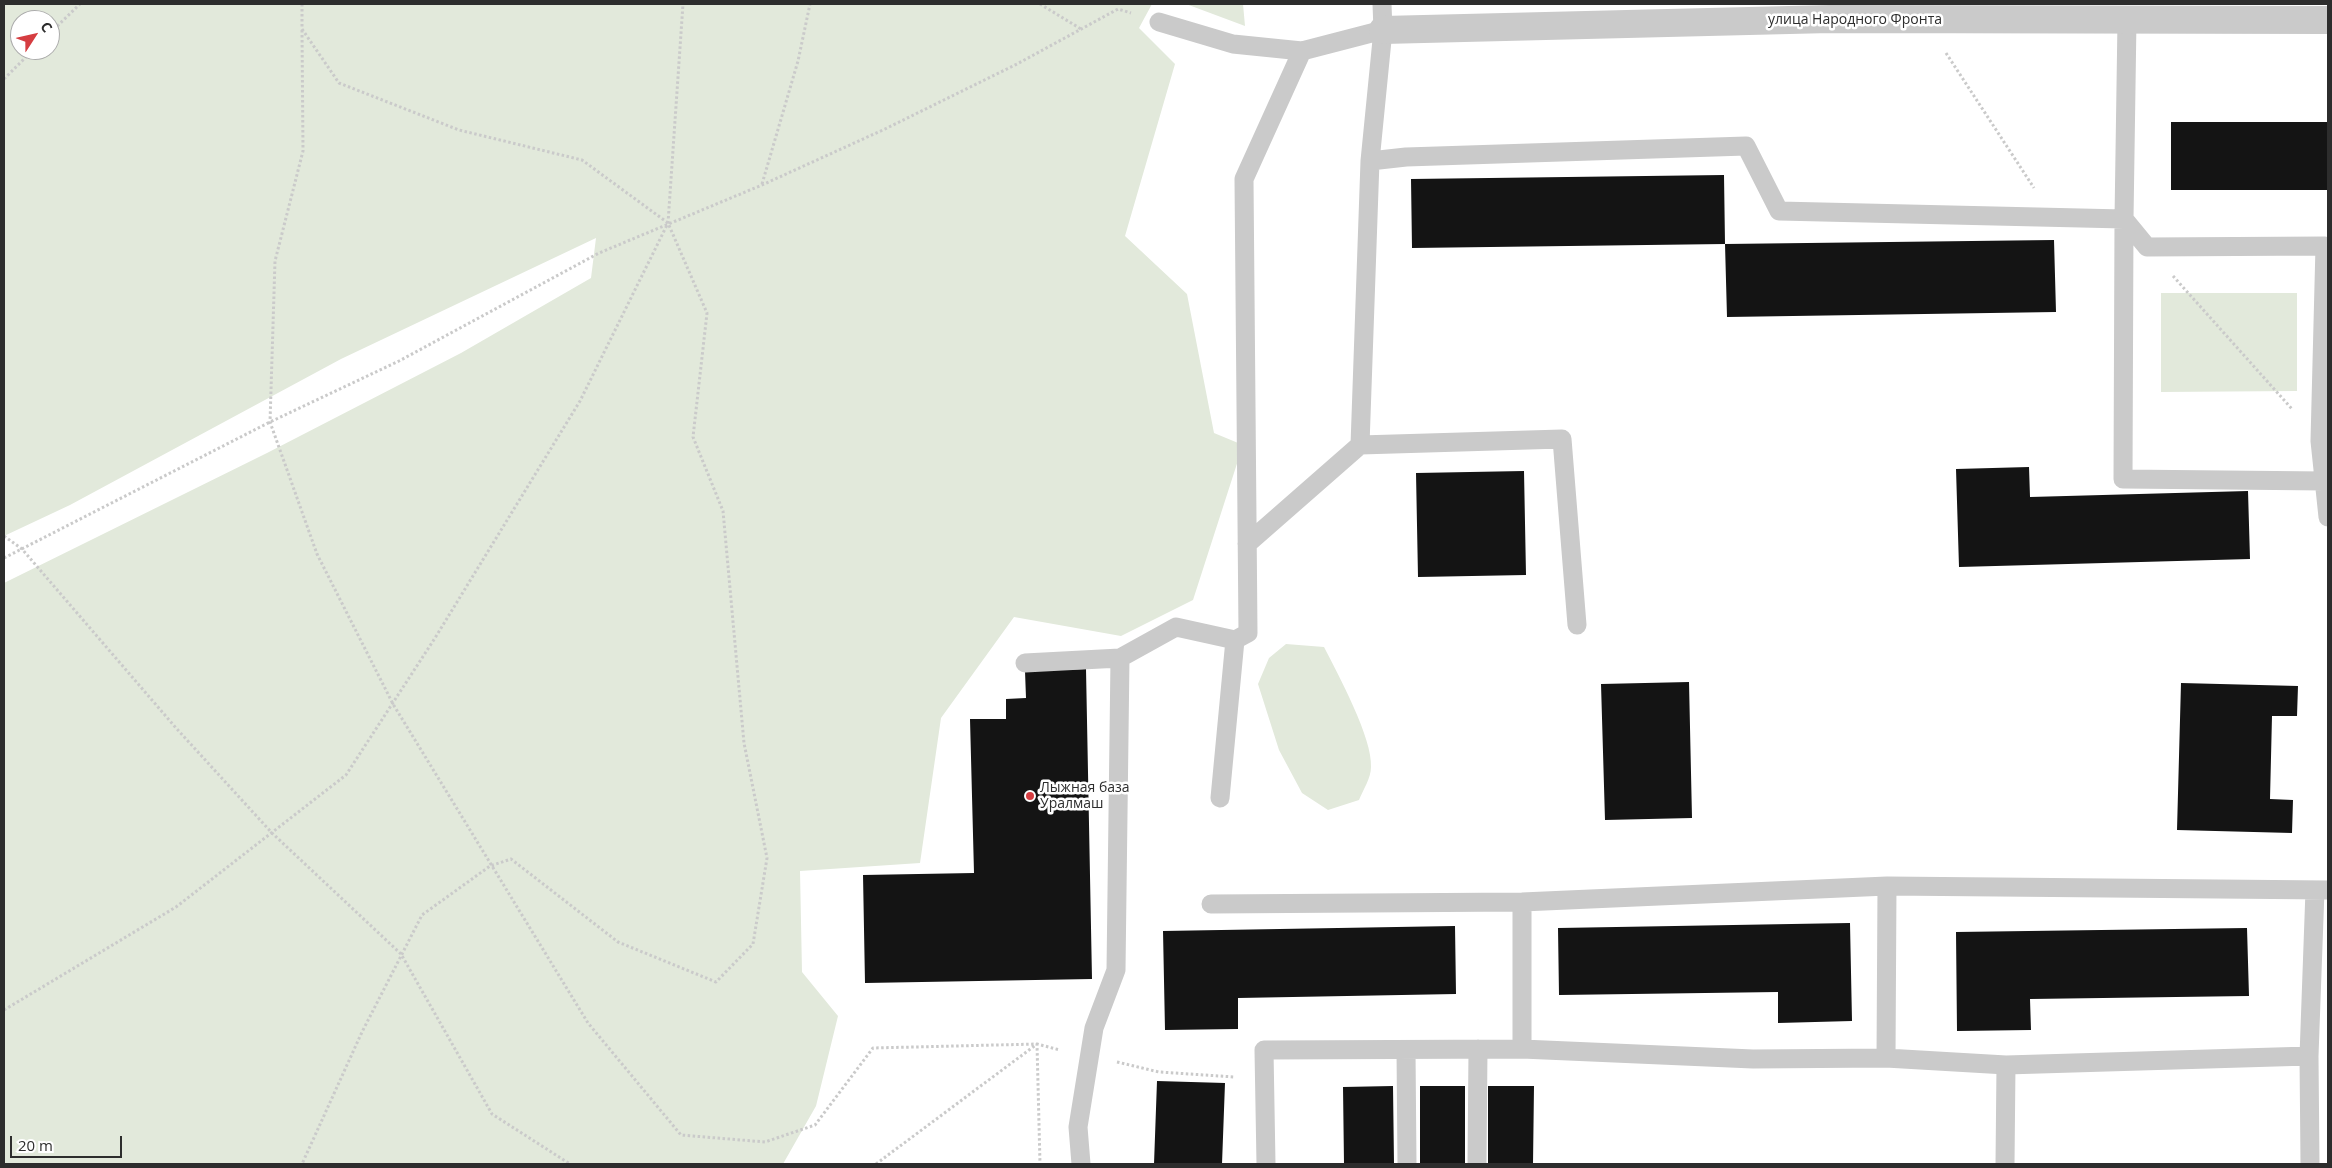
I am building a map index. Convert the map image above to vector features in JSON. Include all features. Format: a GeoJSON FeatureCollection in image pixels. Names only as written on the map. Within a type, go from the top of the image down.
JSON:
{"type":"FeatureCollection","features":[{"type":"Feature","properties":{"kind":"street","name":"улица Народного Фронта"},"geometry":{"type":"LineString","coordinates":[[1382,17],[1830,12],[1923,19],[2328,20]]}},
{"type":"Feature","properties":{"kind":"lane"},"geometry":{"type":"LineString","coordinates":[[1160,22],[1234,44],[1302,51],[1382,17],[1370,161],[1360,445]]}},
{"type":"Feature","properties":{"kind":"lane"},"geometry":{"type":"LineString","coordinates":[[2127,20],[2123,479],[2325,482]]}},
{"type":"Feature","properties":{"kind":"lane"},"geometry":{"type":"LineString","coordinates":[[1025,663],[1120,658],[1176,628],[1235,640],[1248,633],[1244,179],[1302,51]]}},
{"type":"Feature","properties":{"kind":"lane"},"geometry":{"type":"LineString","coordinates":[[1370,161],[1406,157],[1746,146],[1779,212],[2124,220],[2148,247],[2325,246],[2320,441],[2328,517]]}},
{"type":"Feature","properties":{"kind":"lane"},"geometry":{"type":"LineString","coordinates":[[1247,544],[1360,445],[1562,439],[1577,625]]}},
{"type":"Feature","properties":{"kind":"lane"},"geometry":{"type":"LineString","coordinates":[[1220,798],[1235,640]]}},
{"type":"Feature","properties":{"kind":"lane"},"geometry":{"type":"LineString","coordinates":[[1081,1164],[1078,1127],[1094,1028],[1116,970],[1120,658]]}},
{"type":"Feature","properties":{"kind":"lane"},"geometry":{"type":"LineString","coordinates":[[1886,1058],[1887,886]]}},
{"type":"Feature","properties":{"kind":"lane"},"geometry":{"type":"LineString","coordinates":[[1211,904],[1522,902],[1887,886],[2322,890],[2309,1056],[2310,1164]]}},
{"type":"Feature","properties":{"kind":"lane"},"geometry":{"type":"LineString","coordinates":[[1522,902],[1522,1050]]}},
{"type":"Feature","properties":{"kind":"lane"},"geometry":{"type":"LineString","coordinates":[[1266,1164],[1264,1050],[1478,1049],[1753,1059],[1886,1058],[2006,1065],[2309,1056]]}},
{"type":"Feature","properties":{"kind":"lane"},"geometry":{"type":"LineString","coordinates":[[1477,1164],[1478,1049]]}},
{"type":"Feature","properties":{"kind":"lane"},"geometry":{"type":"LineString","coordinates":[[1406,1050],[1407,1164]]}},
{"type":"Feature","properties":{"kind":"lane"},"geometry":{"type":"LineString","coordinates":[[2004,1164],[2006,1065]]}},
{"type":"Feature","properties":{"kind":"path"},"geometry":{"type":"LineString","coordinates":[[60,23],[80,4]]}},
{"type":"Feature","properties":{"kind":"path"},"geometry":{"type":"LineString","coordinates":[[302,4],[303,151],[275,261],[270,422],[317,554],[393,704],[490,866],[588,1023],[681,1136],[766,1142],[815,1126],[873,1048],[1037,1044],[1159,1072],[1265,1077]]}},
{"type":"Feature","properties":{"kind":"path"},"geometry":{"type":"LineString","coordinates":[[4,1010],[176,907],[346,775],[393,704],[580,401],[668,223],[684,4]]}},
{"type":"Feature","properties":{"kind":"path"},"geometry":{"type":"LineString","coordinates":[[762,185],[798,61],[810,4]]}},
{"type":"Feature","properties":{"kind":"path"},"geometry":{"type":"LineString","coordinates":[[1040,4],[1082,29]]}},
{"type":"Feature","properties":{"kind":"path"},"geometry":{"type":"LineString","coordinates":[[4,558],[270,422],[399,361],[599,253],[762,185],[885,129],[1017,64],[1118,9],[1160,22]]}},
{"type":"Feature","properties":{"kind":"path"},"geometry":{"type":"LineString","coordinates":[[1923,19],[2054,218]]}},
{"type":"Feature","properties":{"kind":"path"},"geometry":{"type":"LineString","coordinates":[[302,29],[339,83],[459,130],[582,160],[668,223],[707,313],[693,437],[723,511],[744,743],[767,858],[753,944],[716,982],[618,942],[511,859],[490,866],[422,915],[362,1032],[302,1164]]}},
{"type":"Feature","properties":{"kind":"path"},"geometry":{"type":"LineString","coordinates":[[4,79],[23,60]]}},
{"type":"Feature","properties":{"kind":"path"},"geometry":{"type":"LineString","coordinates":[[2148,247],[2320,441]]}},
{"type":"Feature","properties":{"kind":"path"},"geometry":{"type":"LineString","coordinates":[[4,536],[22,549],[176,728],[272,833],[402,954],[492,1114],[570,1164]]}},
{"type":"Feature","properties":{"kind":"path"},"geometry":{"type":"LineString","coordinates":[[876,1164],[1037,1044]]}},
{"type":"Feature","properties":{"kind":"path"},"geometry":{"type":"LineString","coordinates":[[1037,1044],[1040,1164]]}},
{"type":"Feature","properties":{"kind":"shaded area"},"geometry":{"type":"Polygon","coordinates":[[[4,4],[1152,4],[1139,28],[1175,64],[1125,236],[1187,294],[1214,433],[1243,445],[1193,600],[1121,636],[1014,617],[941,718],[920,863],[800,871],[802,972],[838,1016],[816,1106],[783,1164],[4,1164],[4,583],[267,453],[461,353],[591,278],[596,238],[341,359],[70,505],[4,536],[4,4]]]}},
{"type":"Feature","properties":{"kind":"shaded area"},"geometry":{"type":"Polygon","coordinates":[[[1186,4],[1243,4],[1245,26],[1186,4]]]}},
{"type":"Feature","properties":{"kind":"shaded area"},"geometry":{"type":"Polygon","coordinates":[[[2161,293],[2297,293],[2297,391],[2161,392],[2161,293]]]}},
{"type":"Feature","properties":{"kind":"shaded area"},"geometry":{"type":"Polygon","coordinates":[[[1286,644],[1324,647],[1346,689],[1361,724],[1370,755],[1370,775],[1359,800],[1328,810],[1302,793],[1279,750],[1258,684],[1269,658],[1286,644]]]}},
{"type":"Feature","properties":{"kind":"building"},"geometry":{"type":"Polygon","coordinates":[[[2171,122],[2328,122],[2328,190],[2171,190],[2171,122]]]}},
{"type":"Feature","properties":{"kind":"building"},"geometry":{"type":"Polygon","coordinates":[[[1724,175],[1725,244],[1412,248],[1411,179],[1724,175]]]}},
{"type":"Feature","properties":{"kind":"building"},"geometry":{"type":"Polygon","coordinates":[[[2054,240],[2056,312],[1727,317],[1725,244],[2054,240]]]}},
{"type":"Feature","properties":{"kind":"building"},"geometry":{"type":"Polygon","coordinates":[[[2029,467],[2030,497],[2248,491],[2250,559],[1959,567],[1956,469],[2029,467]]]}},
{"type":"Feature","properties":{"kind":"building"},"geometry":{"type":"Polygon","coordinates":[[[1524,471],[1526,575],[1418,577],[1416,473],[1524,471]]]}},
{"type":"Feature","properties":{"kind":"building","name":"Лыжная база Уралмаш"},"geometry":{"type":"Polygon","coordinates":[[[1086,669],[1092,979],[865,983],[863,875],[974,873],[970,719],[1006,719],[1006,699],[1026,698],[1025,671],[1086,669]]]}},
{"type":"Feature","properties":{"kind":"building"},"geometry":{"type":"Polygon","coordinates":[[[1689,682],[1692,818],[1605,820],[1601,684],[1689,682]]]}},
{"type":"Feature","properties":{"kind":"building"},"geometry":{"type":"Polygon","coordinates":[[[2181,683],[2298,686],[2297,716],[2272,716],[2270,799],[2293,800],[2292,833],[2177,830],[2181,683]]]}},
{"type":"Feature","properties":{"kind":"building"},"geometry":{"type":"Polygon","coordinates":[[[1850,923],[1852,1021],[1778,1023],[1778,992],[1559,995],[1558,928],[1850,923]]]}},
{"type":"Feature","properties":{"kind":"building"},"geometry":{"type":"Polygon","coordinates":[[[1455,926],[1456,994],[1238,998],[1238,1029],[1165,1030],[1163,931],[1455,926]]]}},
{"type":"Feature","properties":{"kind":"building"},"geometry":{"type":"Polygon","coordinates":[[[2247,928],[2249,996],[2030,999],[2031,1030],[1957,1031],[1956,932],[2247,928]]]}},
{"type":"Feature","properties":{"kind":"building"},"geometry":{"type":"Polygon","coordinates":[[[1157,1081],[1225,1083],[1222,1164],[1154,1164],[1157,1081]]]}},
{"type":"Feature","properties":{"kind":"building"},"geometry":{"type":"Polygon","coordinates":[[[1393,1086],[1394,1164],[1344,1164],[1343,1087],[1393,1086]]]}},
{"type":"Feature","properties":{"kind":"building"},"geometry":{"type":"Polygon","coordinates":[[[1420,1086],[1465,1086],[1465,1164],[1420,1164],[1420,1086]]]}},
{"type":"Feature","properties":{"kind":"building"},"geometry":{"type":"Polygon","coordinates":[[[1488,1086],[1534,1086],[1533,1164],[1488,1164],[1488,1086]]]}},
{"type":"Feature","properties":{"kind":"place","name":"Лыжная база Уралмаш"},"geometry":{"type":"Point","coordinates":[1030,796]}}]}
